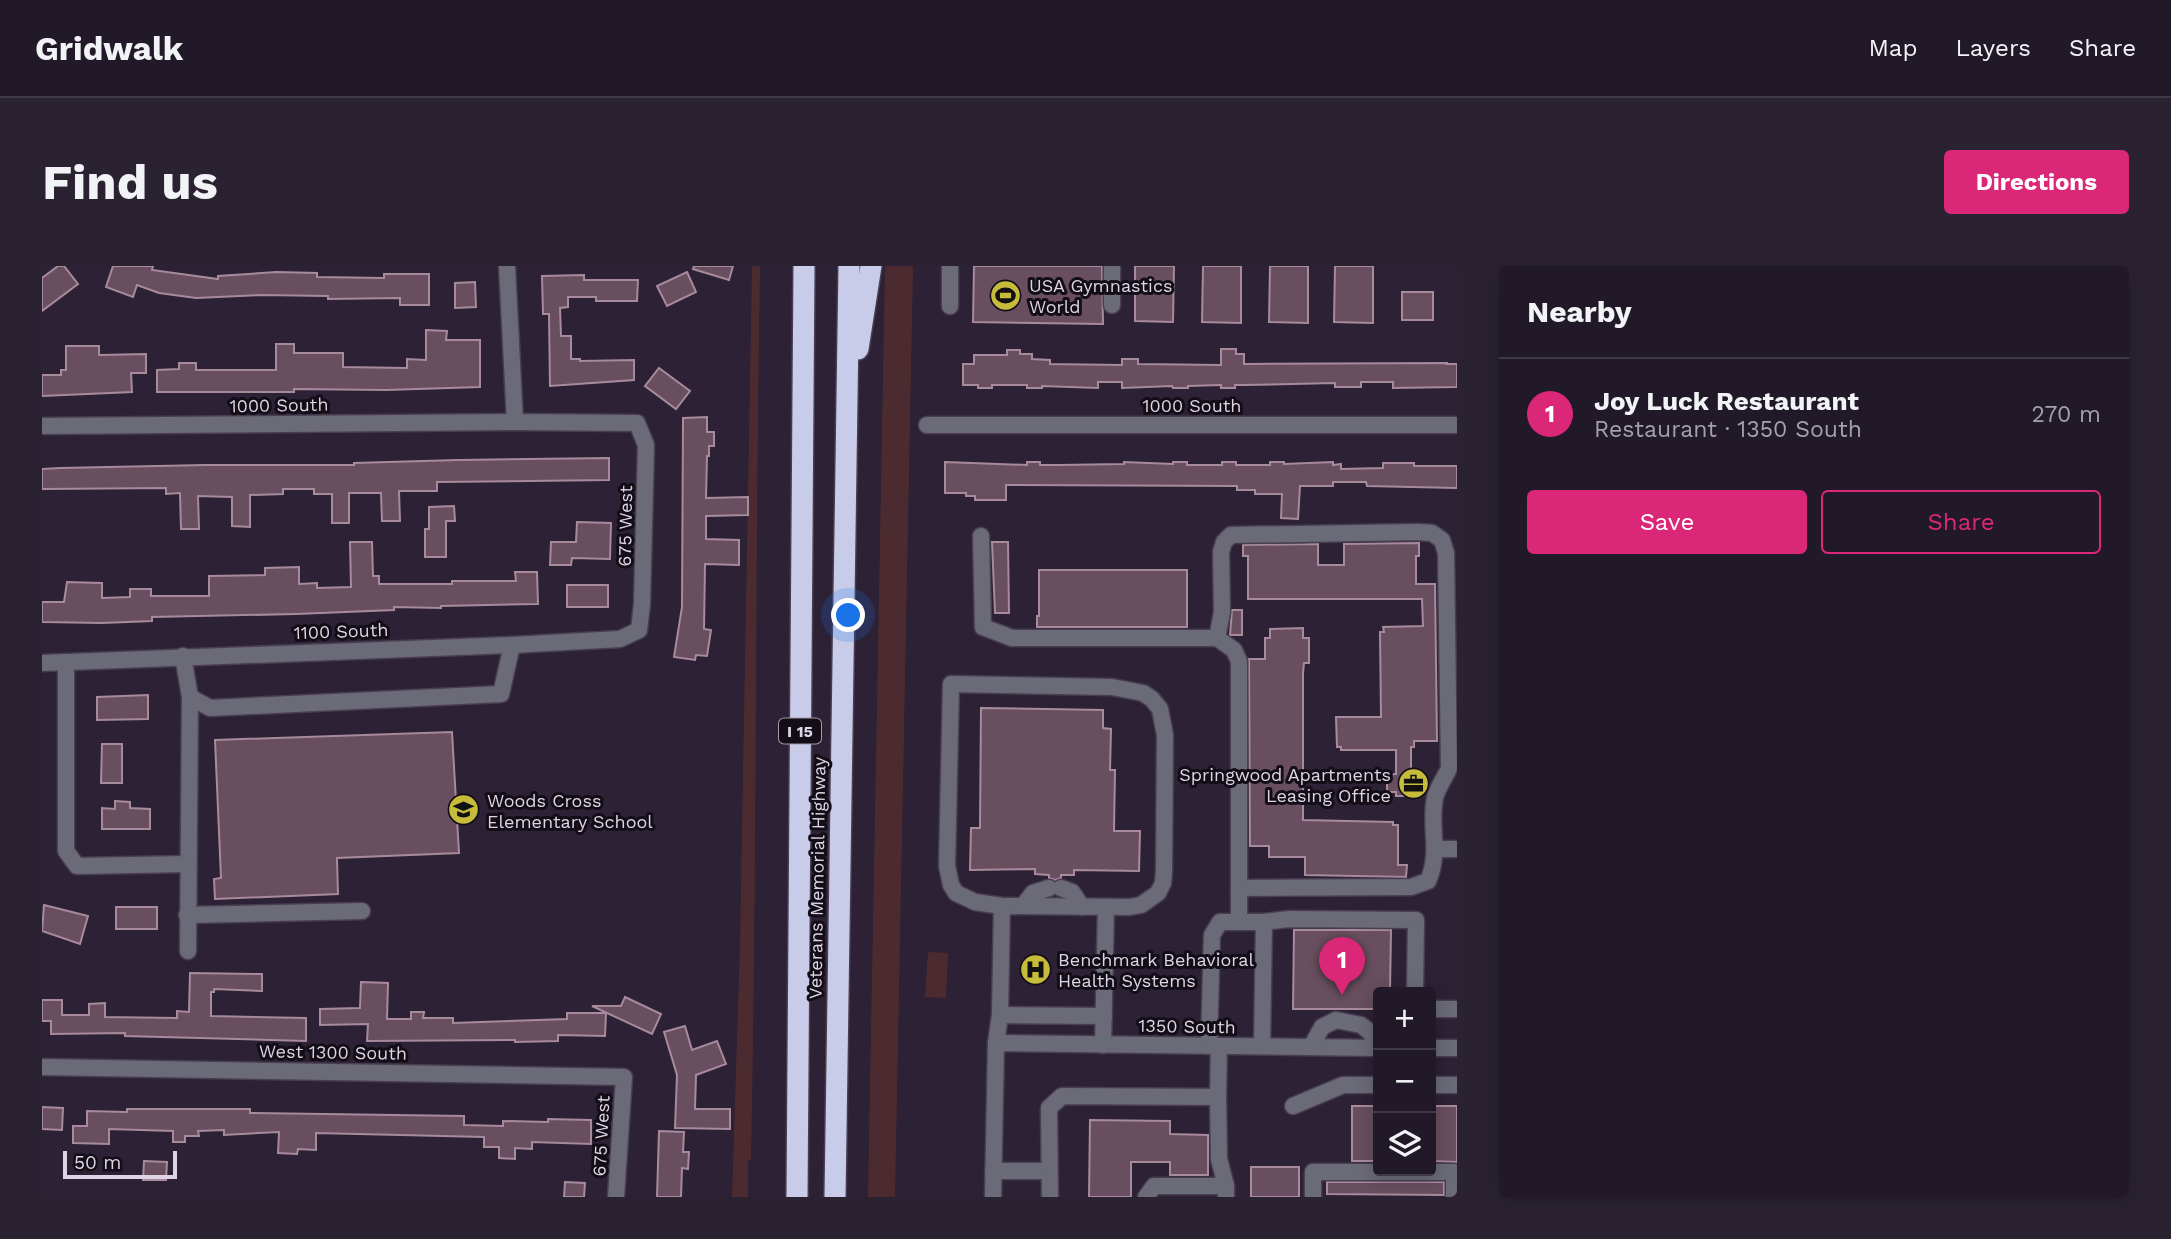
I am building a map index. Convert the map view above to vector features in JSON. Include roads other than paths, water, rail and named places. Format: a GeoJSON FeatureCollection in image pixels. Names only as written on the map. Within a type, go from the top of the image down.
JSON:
{"type":"FeatureCollection","features":[{"type":"Feature","properties":{"kind":"highway","name":"Veterans Memorial Highway"},"geometry":{"type":"LineString","coordinates":[[797,1197],[803,266]]}},
{"type":"Feature","properties":{"kind":"highway","name":"Veterans Memorial Highway"},"geometry":{"type":"LineString","coordinates":[[835,1197],[849,266]]}},
{"type":"Feature","properties":{"kind":"highway"},"geometry":{"type":"LineString","coordinates":[[845,435],[871,266]]}},
{"type":"Feature","properties":{"kind":"street"},"geometry":{"type":"LineString","coordinates":[[507,266],[515,422]]}},
{"type":"Feature","properties":{"kind":"street"},"geometry":{"type":"LineString","coordinates":[[950,266],[950,306]]}},
{"type":"Feature","properties":{"kind":"street"},"geometry":{"type":"LineString","coordinates":[[1112,266],[1112,305]]}},
{"type":"Feature","properties":{"kind":"street","name":"1000 South"},"geometry":{"type":"LineString","coordinates":[[42,426],[515,422],[637,424]]}},
{"type":"Feature","properties":{"kind":"street","name":"675 West"},"geometry":{"type":"LineString","coordinates":[[637,424],[646,445],[639,630]]}},
{"type":"Feature","properties":{"kind":"street","name":"1000 South"},"geometry":{"type":"LineString","coordinates":[[927,425],[1457,425]]}},
{"type":"Feature","properties":{"kind":"street"},"geometry":{"type":"LineString","coordinates":[[1217,638],[1222,612],[1221,552],[1224,542],[1231,535],[1419,532],[1438,535],[1442,540],[1446,553],[1449,768],[1435,798],[1435,849],[1428,880],[1417,886],[1239,888]]}},
{"type":"Feature","properties":{"kind":"street"},"geometry":{"type":"LineString","coordinates":[[981,536],[983,627],[1012,638],[1217,638],[1234,650],[1239,662],[1239,921]]}},
{"type":"Feature","properties":{"kind":"street","name":"1100 South"},"geometry":{"type":"LineString","coordinates":[[42,663],[512,645],[620,639],[639,630]]}},
{"type":"Feature","properties":{"kind":"street"},"geometry":{"type":"LineString","coordinates":[[190,697],[210,708],[501,694],[512,645]]}},
{"type":"Feature","properties":{"kind":"street"},"geometry":{"type":"LineString","coordinates":[[183,656],[190,697],[188,951]]}},
{"type":"Feature","properties":{"kind":"street"},"geometry":{"type":"LineString","coordinates":[[66,662],[65,851],[77,866],[188,864]]}},
{"type":"Feature","properties":{"kind":"street"},"geometry":{"type":"LineString","coordinates":[[951,684],[1127,689],[1143,693],[1160,709],[1165,735],[1163,883],[1158,893],[1141,905],[1023,906],[965,898],[956,893],[948,876],[951,684]]}},
{"type":"Feature","properties":{"kind":"street"},"geometry":{"type":"LineString","coordinates":[[1435,849],[1457,849]]}},
{"type":"Feature","properties":{"kind":"street"},"geometry":{"type":"LineString","coordinates":[[1023,906],[1033,893],[1055,888],[1072,892],[1082,907]]}},
{"type":"Feature","properties":{"kind":"street"},"geometry":{"type":"LineString","coordinates":[[993,1197],[1002,905]]}},
{"type":"Feature","properties":{"kind":"street"},"geometry":{"type":"LineString","coordinates":[[1103,1045],[1107,907]]}},
{"type":"Feature","properties":{"kind":"street"},"geometry":{"type":"LineString","coordinates":[[187,915],[362,911]]}},
{"type":"Feature","properties":{"kind":"street"},"geometry":{"type":"LineString","coordinates":[[1146,1197],[1154,1186],[1226,1192],[1219,1159],[1214,1046],[1212,934],[1220,922],[1289,919],[1416,920],[1415,987]]}},
{"type":"Feature","properties":{"kind":"street"},"geometry":{"type":"LineString","coordinates":[[1262,1046],[1264,922]]}},
{"type":"Feature","properties":{"kind":"street"},"geometry":{"type":"LineString","coordinates":[[1436,1009],[1457,1009]]}},
{"type":"Feature","properties":{"kind":"street"},"geometry":{"type":"LineString","coordinates":[[1000,1015],[1104,1016]]}},
{"type":"Feature","properties":{"kind":"street"},"geometry":{"type":"LineString","coordinates":[[1311,1047],[1322,1027],[1336,1020],[1361,1024],[1373,1038]]}},
{"type":"Feature","properties":{"kind":"street","name":"1350 South"},"geometry":{"type":"LineString","coordinates":[[996,1044],[1373,1047]]}},
{"type":"Feature","properties":{"kind":"street"},"geometry":{"type":"LineString","coordinates":[[1436,1048],[1457,1048]]}},
{"type":"Feature","properties":{"kind":"street","name":"West 1300 South"},"geometry":{"type":"LineString","coordinates":[[42,1067],[624,1077]]}},
{"type":"Feature","properties":{"kind":"street","name":"675 West"},"geometry":{"type":"LineString","coordinates":[[616,1197],[624,1077]]}},
{"type":"Feature","properties":{"kind":"street"},"geometry":{"type":"LineString","coordinates":[[1293,1106],[1343,1085],[1373,1085]]}},
{"type":"Feature","properties":{"kind":"street"},"geometry":{"type":"LineString","coordinates":[[1436,1085],[1457,1085]]}},
{"type":"Feature","properties":{"kind":"street"},"geometry":{"type":"LineString","coordinates":[[1049,1197],[1049,1108],[1062,1096],[1218,1097]]}},
{"type":"Feature","properties":{"kind":"street"},"geometry":{"type":"LineString","coordinates":[[993,1171],[1049,1171]]}},
{"type":"Feature","properties":{"kind":"street"},"geometry":{"type":"LineString","coordinates":[[1313,1197],[1313,1172],[1454,1172],[1454,1197]]}},
{"type":"Feature","properties":{"kind":"place","name":"USA Gymnastics World"},"geometry":{"type":"Point","coordinates":[1006,295]}},
{"type":"Feature","properties":{"kind":"place","name":"Springwood Apartments Leasing Office"},"geometry":{"type":"Point","coordinates":[1414,784]}},
{"type":"Feature","properties":{"kind":"place","name":"Woods Cross Elementary School"},"geometry":{"type":"Point","coordinates":[464,810]}},
{"type":"Feature","properties":{"kind":"place","name":"Benchmark Behavioral Health Systems"},"geometry":{"type":"Point","coordinates":[1035,969]}},
{"type":"Feature","properties":{"kind":"place","name":"Joy Luck Restaurant"},"geometry":{"type":"Point","coordinates":[1342,995]}}]}
